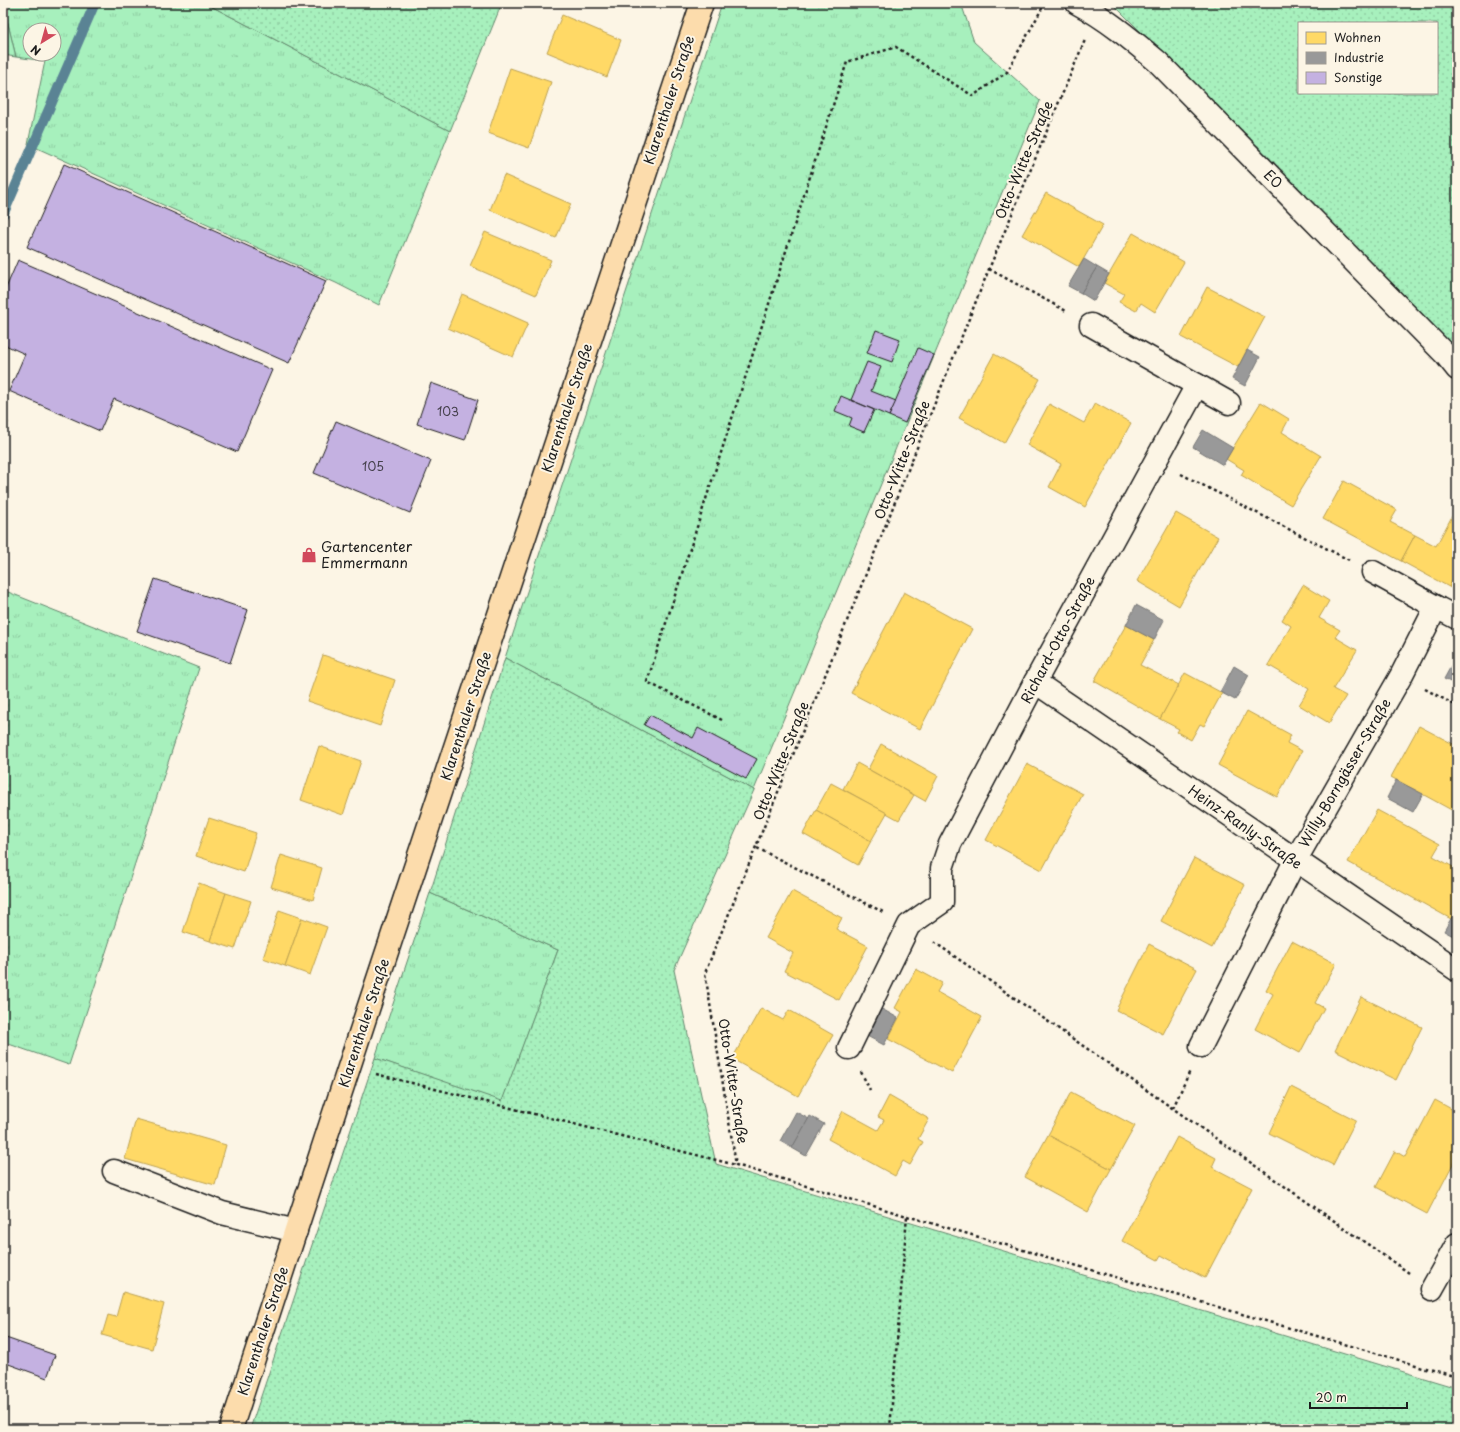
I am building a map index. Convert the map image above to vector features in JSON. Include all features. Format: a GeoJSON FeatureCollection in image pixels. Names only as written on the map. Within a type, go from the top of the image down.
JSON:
{"type":"FeatureCollection","features":[{"type":"Feature","properties":{"kind":"main road","name":"Klarenthaler Straße"},"geometry":{"type":"LineString","coordinates":[[231,1429],[702,3]]}},
{"type":"Feature","properties":{"kind":"street","name":"E0"},"geometry":{"type":"LineString","coordinates":[[1077,3],[1097,14],[1127,35],[1158,62],[1445,354],[1457,369]]}},
{"type":"Feature","properties":{"kind":"street"},"geometry":{"type":"LineString","coordinates":[[1091,325],[1229,403]]}},
{"type":"Feature","properties":{"kind":"street","name":"Richard-Otto-Straße"},"geometry":{"type":"LineString","coordinates":[[909,925],[942,902],[942,868],[950,844],[1035,682],[1197,385]]}},
{"type":"Feature","properties":{"kind":"street"},"geometry":{"type":"LineString","coordinates":[[1373,572],[1457,618]]}},
{"type":"Feature","properties":{"kind":"street","name":"Willy-Borngässer-Straße"},"geometry":{"type":"LineString","coordinates":[[1201,1046],[1295,861],[1401,676],[1436,607]]}},
{"type":"Feature","properties":{"kind":"street","name":"Heinz-Ranly-Straße"},"geometry":{"type":"LineString","coordinates":[[1035,682],[1295,861],[1457,970]]}},
{"type":"Feature","properties":{"kind":"street"},"geometry":{"type":"LineString","coordinates":[[849,1048],[909,925]]}},
{"type":"Feature","properties":{"kind":"street"},"geometry":{"type":"LineString","coordinates":[[114,1171],[222,1212],[296,1231]]}},
{"type":"Feature","properties":{"kind":"street"},"geometry":{"type":"LineString","coordinates":[[1432,1289],[1457,1244]]}},
{"type":"Feature","properties":{"kind":"path"},"geometry":{"type":"LineString","coordinates":[[722,720],[647,682],[847,62],[896,47],[973,96],[1007,72],[1045,3]]}},
{"type":"Feature","properties":{"kind":"path","name":"Otto-Witte-Straße"},"geometry":{"type":"LineString","coordinates":[[1097,14],[989,269],[705,974],[736,1165],[1457,1377]]}},
{"type":"Feature","properties":{"kind":"path"},"geometry":{"type":"LineString","coordinates":[[989,269],[1091,325]]}},
{"type":"Feature","properties":{"kind":"path"},"geometry":{"type":"LineString","coordinates":[[1155,460],[1373,572]]}},
{"type":"Feature","properties":{"kind":"path"},"geometry":{"type":"LineString","coordinates":[[1401,676],[1457,706]]}},
{"type":"Feature","properties":{"kind":"path"},"geometry":{"type":"LineString","coordinates":[[757,848],[909,925],[1432,1289]]}},
{"type":"Feature","properties":{"kind":"path"},"geometry":{"type":"LineString","coordinates":[[1173,1108],[1201,1046]]}},
{"type":"Feature","properties":{"kind":"path"},"geometry":{"type":"LineString","coordinates":[[350,1068],[736,1165]]}},
{"type":"Feature","properties":{"kind":"path"},"geometry":{"type":"LineString","coordinates":[[890,1429],[907,1216]]}},
{"type":"Feature","properties":{"kind":"green space"},"geometry":{"type":"Polygon","coordinates":[[[3,3],[205,3],[450,131],[379,305],[336,283],[28,144],[45,62],[62,62],[62,22],[22,22],[22,58],[16,57],[3,3]]]}},
{"type":"Feature","properties":{"kind":"green space"},"geometry":{"type":"Polygon","coordinates":[[[3,3],[16,57],[3,55],[3,3]]]}},
{"type":"Feature","properties":{"kind":"green space"},"geometry":{"type":"Polygon","coordinates":[[[205,3],[502,3],[450,131],[205,3]]]}},
{"type":"Feature","properties":{"kind":"green space"},"geometry":{"type":"Polygon","coordinates":[[[722,3],[961,3],[974,42],[1040,101],[754,790],[505,658],[722,3]]]}},
{"type":"Feature","properties":{"kind":"green space"},"geometry":{"type":"Polygon","coordinates":[[[1119,3],[1457,3],[1457,349],[1116,7],[1119,3]]]}},
{"type":"Feature","properties":{"kind":"green space"},"geometry":{"type":"Polygon","coordinates":[[[3,590],[199,668],[69,1065],[3,1042],[3,590]]]}},
{"type":"Feature","properties":{"kind":"green space"},"geometry":{"type":"Polygon","coordinates":[[[505,658],[754,790],[674,970],[716,1164],[1457,1388],[1457,1429],[250,1429],[375,1058],[502,1101],[558,950],[430,893],[505,658]]]}},
{"type":"Feature","properties":{"kind":"green space"},"geometry":{"type":"Polygon","coordinates":[[[430,893],[558,950],[502,1102],[375,1058],[430,893]]]}},
{"type":"Feature","properties":{"kind":"building: Wohnen"},"geometry":{"type":"Polygon","coordinates":[[[562,15],[621,40],[607,77],[547,52],[562,15]]]}},
{"type":"Feature","properties":{"kind":"building: Wohnen"},"geometry":{"type":"Polygon","coordinates":[[[510,68],[551,82],[529,148],[488,133],[510,68]]]}},
{"type":"Feature","properties":{"kind":"building: Wohnen"},"geometry":{"type":"Polygon","coordinates":[[[504,175],[571,204],[556,238],[490,210],[504,175]]]}},
{"type":"Feature","properties":{"kind":"building: Wohnen"},"geometry":{"type":"Polygon","coordinates":[[[1046,193],[1103,225],[1079,267],[1022,235],[1046,193]]]}},
{"type":"Feature","properties":{"kind":"building: Wohnen"},"geometry":{"type":"Polygon","coordinates":[[[485,232],[551,260],[536,295],[470,266],[485,232]]]}},
{"type":"Feature","properties":{"kind":"building: Wohnen"},"geometry":{"type":"Polygon","coordinates":[[[1133,233],[1184,262],[1155,312],[1141,303],[1136,311],[1119,302],[1124,294],[1104,283],[1133,233]]]}},
{"type":"Feature","properties":{"kind":"building: Wohnen"},"geometry":{"type":"Polygon","coordinates":[[[1207,287],[1265,317],[1238,367],[1181,337],[1207,287]]]}},
{"type":"Feature","properties":{"kind":"building: Wohnen"},"geometry":{"type":"Polygon","coordinates":[[[462,294],[528,323],[513,357],[448,328],[462,294]]]}},
{"type":"Feature","properties":{"kind":"building: Wohnen"},"geometry":{"type":"Polygon","coordinates":[[[994,354],[1040,379],[1004,443],[959,418],[994,354]]]}},
{"type":"Feature","properties":{"kind":"building: Wohnen"},"geometry":{"type":"Polygon","coordinates":[[[1261,402],[1289,419],[1282,432],[1321,456],[1291,505],[1241,475],[1244,470],[1226,459],[1261,402]]]}},
{"type":"Feature","properties":{"kind":"building: Wohnen"},"geometry":{"type":"Polygon","coordinates":[[[1095,403],[1131,423],[1085,507],[1049,487],[1061,464],[1027,445],[1049,404],[1084,423],[1095,403]]]}},
{"type":"Feature","properties":{"kind":"building: Wohnen"},"geometry":{"type":"Polygon","coordinates":[[[1344,481],[1397,510],[1390,522],[1415,535],[1401,561],[1323,519],[1344,481]]]}},
{"type":"Feature","properties":{"kind":"building: Wohnen"},"geometry":{"type":"Polygon","coordinates":[[[1457,507],[1457,572],[1449,587],[1401,561],[1415,535],[1436,546],[1457,507]]]}},
{"type":"Feature","properties":{"kind":"building: Wohnen"},"geometry":{"type":"Polygon","coordinates":[[[1176,513],[1218,537],[1179,606],[1137,581],[1176,513]]]}},
{"type":"Feature","properties":{"kind":"building: Wohnen"},"geometry":{"type":"Polygon","coordinates":[[[1457,572],[1457,591],[1449,587],[1457,572]]]}},
{"type":"Feature","properties":{"kind":"building: Wohnen"},"geometry":{"type":"Polygon","coordinates":[[[1303,585],[1329,601],[1319,618],[1340,630],[1335,637],[1357,650],[1333,689],[1346,696],[1329,723],[1299,705],[1309,689],[1268,665],[1291,626],[1282,620],[1303,585]]]}},
{"type":"Feature","properties":{"kind":"building: Wohnen"},"geometry":{"type":"Polygon","coordinates":[[[904,592],[972,629],[920,729],[851,693],[904,592]]]}},
{"type":"Feature","properties":{"kind":"building: Wohnen"},"geometry":{"type":"Polygon","coordinates":[[[1126,625],[1154,640],[1140,665],[1179,685],[1160,719],[1094,681],[1126,625]]]}},
{"type":"Feature","properties":{"kind":"building: Wohnen"},"geometry":{"type":"Polygon","coordinates":[[[323,655],[395,680],[380,726],[307,701],[323,655]]]}},
{"type":"Feature","properties":{"kind":"building: Wohnen"},"geometry":{"type":"Polygon","coordinates":[[[1185,673],[1222,693],[1204,726],[1200,724],[1191,740],[1177,732],[1179,729],[1160,719],[1185,673]]]}},
{"type":"Feature","properties":{"kind":"building: Wohnen"},"geometry":{"type":"Polygon","coordinates":[[[1247,711],[1291,735],[1287,743],[1302,751],[1277,797],[1218,765],[1247,711]]]}},
{"type":"Feature","properties":{"kind":"building: Wohnen"},"geometry":{"type":"Polygon","coordinates":[[[1419,726],[1457,746],[1457,813],[1391,777],[1419,726]]]}},
{"type":"Feature","properties":{"kind":"building: Wohnen"},"geometry":{"type":"Polygon","coordinates":[[[881,744],[938,776],[925,801],[868,769],[881,744]]]}},
{"type":"Feature","properties":{"kind":"building: Wohnen"},"geometry":{"type":"Polygon","coordinates":[[[319,746],[361,761],[343,815],[301,800],[319,746]]]}},
{"type":"Feature","properties":{"kind":"building: Wohnen"},"geometry":{"type":"Polygon","coordinates":[[[857,763],[914,795],[899,820],[843,789],[857,763]]]}},
{"type":"Feature","properties":{"kind":"building: Wohnen"},"geometry":{"type":"Polygon","coordinates":[[[1027,764],[1083,794],[1042,870],[986,840],[1027,764]]]}},
{"type":"Feature","properties":{"kind":"building: Wohnen"},"geometry":{"type":"Polygon","coordinates":[[[831,783],[887,813],[871,841],[816,810],[831,783]]]}},
{"type":"Feature","properties":{"kind":"building: Wohnen"},"geometry":{"type":"Polygon","coordinates":[[[816,810],[871,841],[858,865],[803,834],[816,810]]]}},
{"type":"Feature","properties":{"kind":"building: Wohnen"},"geometry":{"type":"Polygon","coordinates":[[[1377,810],[1440,844],[1433,856],[1457,869],[1457,908],[1451,919],[1348,862],[1377,810]]]}},
{"type":"Feature","properties":{"kind":"building: Wohnen"},"geometry":{"type":"Polygon","coordinates":[[[209,818],[256,833],[244,872],[196,856],[209,818]]]}},
{"type":"Feature","properties":{"kind":"building: Wohnen"},"geometry":{"type":"Polygon","coordinates":[[[281,855],[322,868],[313,900],[271,887],[281,855]]]}},
{"type":"Feature","properties":{"kind":"building: Wohnen"},"geometry":{"type":"Polygon","coordinates":[[[1194,858],[1245,885],[1212,948],[1161,921],[1194,858]]]}},
{"type":"Feature","properties":{"kind":"building: Wohnen"},"geometry":{"type":"Polygon","coordinates":[[[199,883],[226,893],[210,941],[183,932],[199,883]]]}},
{"type":"Feature","properties":{"kind":"building: Wohnen"},"geometry":{"type":"Polygon","coordinates":[[[792,891],[842,918],[836,929],[868,946],[839,1000],[784,971],[793,953],[766,938],[792,891]]]}},
{"type":"Feature","properties":{"kind":"building: Wohnen"},"geometry":{"type":"Polygon","coordinates":[[[226,893],[251,901],[235,949],[210,941],[226,893]]]}},
{"type":"Feature","properties":{"kind":"building: Wohnen"},"geometry":{"type":"Polygon","coordinates":[[[279,910],[302,918],[285,966],[263,958],[279,910]]]}},
{"type":"Feature","properties":{"kind":"building: Wohnen"},"geometry":{"type":"Polygon","coordinates":[[[302,918],[327,927],[310,975],[285,966],[302,918]]]}},
{"type":"Feature","properties":{"kind":"building: Wohnen"},"geometry":{"type":"Polygon","coordinates":[[[1292,941],[1336,964],[1315,1003],[1324,1008],[1300,1053],[1255,1029],[1273,994],[1266,990],[1292,941]]]}},
{"type":"Feature","properties":{"kind":"building: Wohnen"},"geometry":{"type":"Polygon","coordinates":[[[1149,944],[1197,969],[1163,1034],[1116,1010],[1149,944]]]}},
{"type":"Feature","properties":{"kind":"building: Wohnen"},"geometry":{"type":"Polygon","coordinates":[[[916,969],[942,983],[937,992],[982,1017],[952,1073],[888,1039],[902,1012],[895,1008],[916,969]]]}},
{"type":"Feature","properties":{"kind":"building: Wohnen"},"geometry":{"type":"Polygon","coordinates":[[[1361,997],[1422,1027],[1396,1080],[1335,1050],[1361,997]]]}},
{"type":"Feature","properties":{"kind":"building: Wohnen"},"geometry":{"type":"Polygon","coordinates":[[[761,1008],[783,1020],[789,1010],[833,1035],[798,1096],[732,1059],[761,1008]]]}},
{"type":"Feature","properties":{"kind":"building: Wohnen"},"geometry":{"type":"Polygon","coordinates":[[[1291,1087],[1356,1120],[1333,1165],[1269,1133],[1291,1087]]]}},
{"type":"Feature","properties":{"kind":"building: Wohnen"},"geometry":{"type":"Polygon","coordinates":[[[1071,1092],[1135,1126],[1111,1169],[1048,1135],[1071,1092]]]}},
{"type":"Feature","properties":{"kind":"building: Wohnen"},"geometry":{"type":"Polygon","coordinates":[[[889,1096],[929,1119],[918,1139],[923,1142],[910,1165],[903,1161],[895,1176],[828,1139],[843,1111],[878,1130],[884,1120],[878,1117],[889,1096]]]}},
{"type":"Feature","properties":{"kind":"building: Wohnen"},"geometry":{"type":"Polygon","coordinates":[[[1435,1100],[1457,1112],[1457,1156],[1427,1214],[1376,1187],[1395,1151],[1405,1157],[1435,1100]]]}},
{"type":"Feature","properties":{"kind":"building: Wohnen"},"geometry":{"type":"Polygon","coordinates":[[[136,1119],[226,1145],[215,1185],[125,1159],[136,1119]]]}},
{"type":"Feature","properties":{"kind":"building: Wohnen"},"geometry":{"type":"Polygon","coordinates":[[[1048,1135],[1111,1169],[1088,1212],[1025,1177],[1048,1135]]]}},
{"type":"Feature","properties":{"kind":"building: Wohnen"},"geometry":{"type":"Polygon","coordinates":[[[1177,1137],[1216,1158],[1212,1167],[1252,1188],[1205,1278],[1161,1255],[1158,1260],[1122,1241],[1177,1137]]]}},
{"type":"Feature","properties":{"kind":"building: Wohnen"},"geometry":{"type":"Polygon","coordinates":[[[123,1292],[164,1304],[152,1349],[102,1335],[108,1315],[116,1317],[123,1292]]]}},
{"type":"Feature","properties":{"kind":"building: Industrie"},"geometry":{"type":"Polygon","coordinates":[[[1084,259],[1097,267],[1081,293],[1068,286],[1084,259]]]}},
{"type":"Feature","properties":{"kind":"building: Industrie"},"geometry":{"type":"Polygon","coordinates":[[[1097,267],[1109,274],[1094,301],[1081,293],[1097,267]]]}},
{"type":"Feature","properties":{"kind":"building: Industrie"},"geometry":{"type":"Polygon","coordinates":[[[1247,350],[1260,357],[1245,386],[1232,379],[1247,350]]]}},
{"type":"Feature","properties":{"kind":"building: Industrie"},"geometry":{"type":"Polygon","coordinates":[[[1203,430],[1233,448],[1223,465],[1193,447],[1203,430]]]}},
{"type":"Feature","properties":{"kind":"building: Industrie"},"geometry":{"type":"Polygon","coordinates":[[[1136,605],[1164,620],[1154,640],[1126,625],[1136,605]]]}},
{"type":"Feature","properties":{"kind":"building: Industrie"},"geometry":{"type":"Polygon","coordinates":[[[1457,655],[1457,685],[1444,679],[1457,655]]]}},
{"type":"Feature","properties":{"kind":"building: Industrie"},"geometry":{"type":"Polygon","coordinates":[[[1234,666],[1249,675],[1235,700],[1220,692],[1234,666]]]}},
{"type":"Feature","properties":{"kind":"building: Industrie"},"geometry":{"type":"Polygon","coordinates":[[[1396,780],[1423,794],[1413,812],[1387,798],[1396,780]]]}},
{"type":"Feature","properties":{"kind":"building: Industrie"},"geometry":{"type":"Polygon","coordinates":[[[1457,908],[1457,938],[1444,931],[1457,908]]]}},
{"type":"Feature","properties":{"kind":"building: Industrie"},"geometry":{"type":"Polygon","coordinates":[[[880,1008],[898,1018],[884,1045],[865,1035],[880,1008]]]}},
{"type":"Feature","properties":{"kind":"building: Industrie"},"geometry":{"type":"Polygon","coordinates":[[[796,1112],[809,1119],[792,1148],[780,1141],[796,1112]]]}},
{"type":"Feature","properties":{"kind":"building: Industrie"},"geometry":{"type":"Polygon","coordinates":[[[810,1116],[824,1124],[806,1156],[792,1148],[810,1116]]]}},
{"type":"Feature","properties":{"kind":"building: Sonstige"},"geometry":{"type":"Polygon","coordinates":[[[64,164],[326,281],[289,363],[27,247],[64,164]]]}},
{"type":"Feature","properties":{"kind":"building: Sonstige"},"geometry":{"type":"Polygon","coordinates":[[[18,260],[272,370],[237,452],[114,399],[100,431],[9,391],[25,354],[3,344],[3,295],[18,260]]]}},
{"type":"Feature","properties":{"kind":"building: Sonstige"},"geometry":{"type":"Polygon","coordinates":[[[876,330],[900,339],[892,362],[867,353],[876,330]]]}},
{"type":"Feature","properties":{"kind":"building: Sonstige"},"geometry":{"type":"Polygon","coordinates":[[[918,348],[934,355],[905,423],[889,416],[918,348]]]}},
{"type":"Feature","properties":{"kind":"building: Sonstige"},"geometry":{"type":"Polygon","coordinates":[[[867,362],[881,367],[871,391],[896,401],[889,416],[851,400],[867,362]]]}},
{"type":"Feature","properties":{"kind":"building: Sonstige"},"geometry":{"type":"Polygon","coordinates":[[[431,383],[478,400],[465,440],[417,424],[431,383]]]}},
{"type":"Feature","properties":{"kind":"building: Sonstige"},"geometry":{"type":"Polygon","coordinates":[[[841,396],[874,410],[864,432],[849,426],[852,418],[835,411],[841,396]]]}},
{"type":"Feature","properties":{"kind":"building: Sonstige"},"geometry":{"type":"Polygon","coordinates":[[[3,420],[8,422],[3,434],[3,420]]]}},
{"type":"Feature","properties":{"kind":"building: Sonstige"},"geometry":{"type":"Polygon","coordinates":[[[336,421],[431,461],[410,513],[314,473],[336,421]]]}},
{"type":"Feature","properties":{"kind":"building: Sonstige"},"geometry":{"type":"Polygon","coordinates":[[[155,579],[248,610],[230,663],[137,631],[155,579]]]}},
{"type":"Feature","properties":{"kind":"building: Sonstige"},"geometry":{"type":"Polygon","coordinates":[[[650,715],[693,738],[698,728],[757,759],[746,779],[644,725],[650,715]]]}},
{"type":"Feature","properties":{"kind":"building: Sonstige"},"geometry":{"type":"Polygon","coordinates":[[[3,1337],[55,1355],[47,1378],[3,1362],[3,1337]]]}},
{"type":"Feature","properties":{"kind":"waterway"},"geometry":{"type":"LineString","coordinates":[[3,215],[95,3]]}},
{"type":"Feature","properties":{"kind":"place","name":"Gartencenter Emmermann"},"geometry":{"type":"Point","coordinates":[309,555]}}]}
